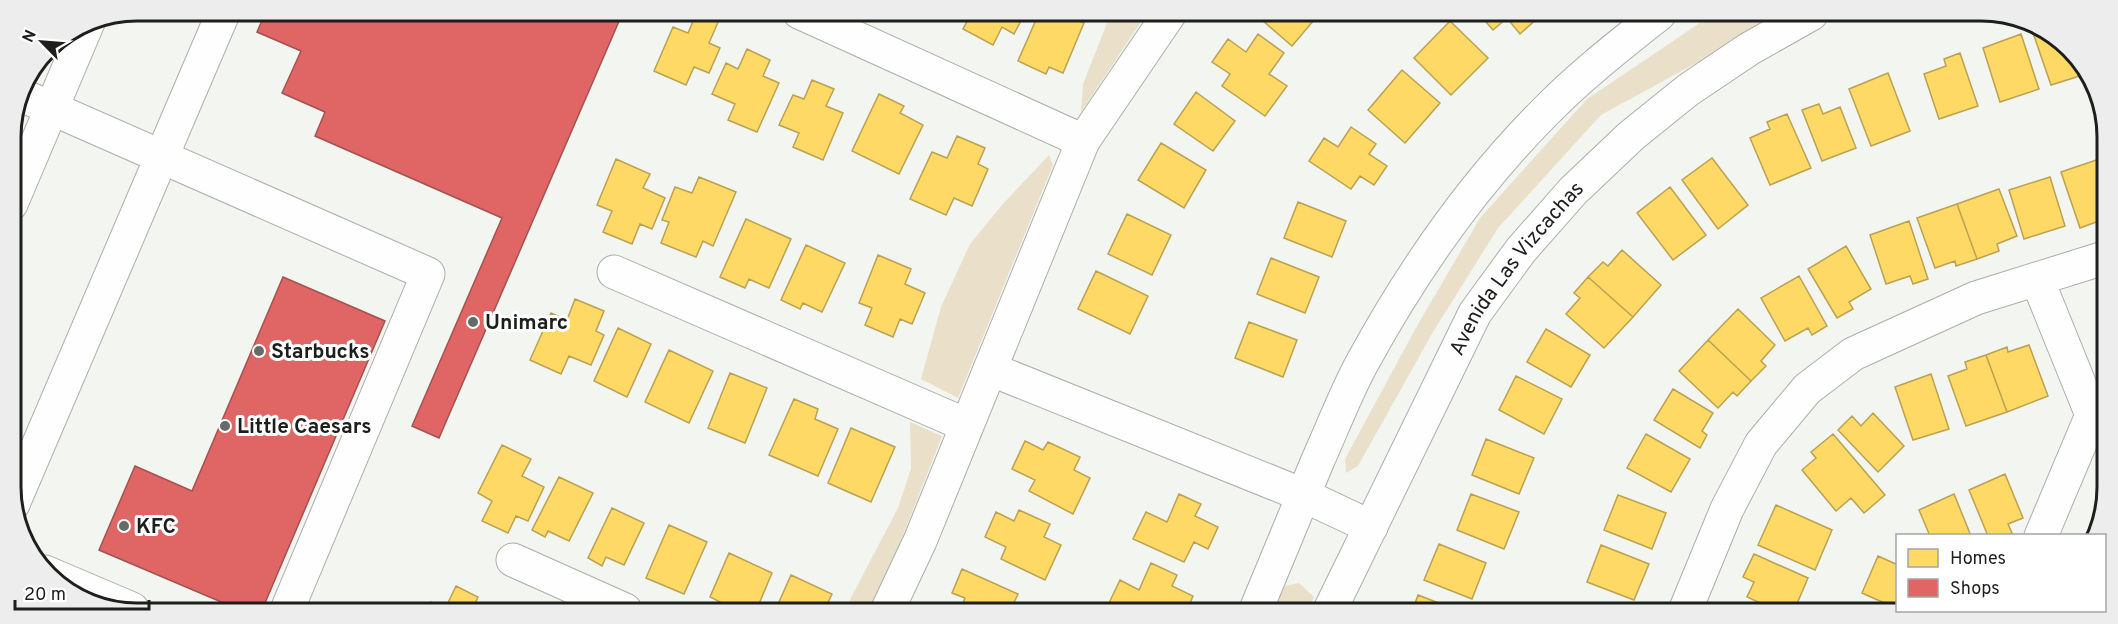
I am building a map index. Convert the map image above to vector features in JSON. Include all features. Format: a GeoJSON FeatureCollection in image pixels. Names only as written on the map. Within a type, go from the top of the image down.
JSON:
{"type":"FeatureCollection","features":[{"type":"Feature","properties":{"kind":"street"},"geometry":{"type":"LineString","coordinates":[[21,485],[220,21]]}},
{"type":"Feature","properties":{"kind":"street"},"geometry":{"type":"LineString","coordinates":[[820,21],[1083,141]]}},
{"type":"Feature","properties":{"kind":"street"},"geometry":{"type":"LineString","coordinates":[[891,603],[920,541],[1083,141],[1165,21]]}},
{"type":"Feature","properties":{"kind":"street"},"geometry":{"type":"LineString","coordinates":[[1259,603],[1360,367],[1399,298],[1443,232],[1492,170],[1545,111],[1604,58],[1650,21]]}},
{"type":"Feature","properties":{"kind":"street","name":"Avenida Las Vizcachas"},"geometry":{"type":"LineString","coordinates":[[1333,603],[1475,313],[1521,250],[1574,191],[1631,136],[1688,90],[1749,49],[1799,21]]}},
{"type":"Feature","properties":{"kind":"street"},"geometry":{"type":"LineString","coordinates":[[21,181],[83,35]]}},
{"type":"Feature","properties":{"kind":"street"},"geometry":{"type":"LineString","coordinates":[[28,98],[428,274],[290,603]]}},
{"type":"Feature","properties":{"kind":"street"},"geometry":{"type":"LineString","coordinates":[[1687,603],[1727,509],[1761,444],[1807,389],[1853,354],[1976,298],[2097,260]]}},
{"type":"Feature","properties":{"kind":"street"},"geometry":{"type":"LineString","coordinates":[[614,272],[966,425]]}},
{"type":"Feature","properties":{"kind":"street"},"geometry":{"type":"LineString","coordinates":[[2037,279],[2091,415],[2042,534]]}},
{"type":"Feature","properties":{"kind":"street"},"geometry":{"type":"LineString","coordinates":[[990,369],[1304,495],[1371,527]]}},
{"type":"Feature","properties":{"kind":"street"},"geometry":{"type":"LineString","coordinates":[[513,561],[609,603]]}},
{"type":"Feature","properties":{"kind":"street"},"geometry":{"type":"LineString","coordinates":[[77,586],[110,600]]}},
{"type":"Feature","properties":{"kind":"shaded area"},"geometry":{"type":"Polygon","coordinates":[[[1108,21],[1142,21],[1081,112],[1083,84],[1108,21]]]}},
{"type":"Feature","properties":{"kind":"shaded area"},"geometry":{"type":"Polygon","coordinates":[[[1703,21],[1773,21],[1601,115],[1498,228],[1433,332],[1358,466],[1346,473],[1345,459],[1417,326],[1480,218],[1587,99],[1703,21]]]}},
{"type":"Feature","properties":{"kind":"shaded area"},"geometry":{"type":"Polygon","coordinates":[[[1049,155],[1053,165],[958,398],[921,379],[941,307],[970,244],[1002,205],[1049,155]]]}},
{"type":"Feature","properties":{"kind":"shaded area"},"geometry":{"type":"Polygon","coordinates":[[[910,422],[942,436],[874,603],[848,603],[898,508],[911,469],[910,422]]]}},
{"type":"Feature","properties":{"kind":"shaded area"},"geometry":{"type":"Polygon","coordinates":[[[1299,583],[1314,597],[1311,603],[1277,603],[1285,586],[1299,583]]]}},
{"type":"Feature","properties":{"kind":"building: Homes"},"geometry":{"type":"Polygon","coordinates":[[[693,21],[719,21],[709,43],[720,48],[709,73],[694,67],[686,85],[654,71],[673,27],[688,33],[693,21]]]}},
{"type":"Feature","properties":{"kind":"building: Homes"},"geometry":{"type":"Polygon","coordinates":[[[967,21],[1021,21],[1014,34],[1002,27],[993,45],[963,29],[967,21]]]}},
{"type":"Feature","properties":{"kind":"building: Homes"},"geometry":{"type":"Polygon","coordinates":[[[1036,21],[1079,21],[1084,23],[1063,73],[1049,67],[1046,74],[1018,61],[1036,21]]]}},
{"type":"Feature","properties":{"kind":"building: Homes"},"geometry":{"type":"Polygon","coordinates":[[[1263,21],[1313,21],[1292,46],[1263,21]]]}},
{"type":"Feature","properties":{"kind":"building: Homes"},"geometry":{"type":"Polygon","coordinates":[[[1450,21],[1488,58],[1451,95],[1414,58],[1450,21]]]}},
{"type":"Feature","properties":{"kind":"building: Homes"},"geometry":{"type":"Polygon","coordinates":[[[1485,21],[1504,21],[1493,30],[1485,21]]]}},
{"type":"Feature","properties":{"kind":"building: Homes"},"geometry":{"type":"Polygon","coordinates":[[[1509,21],[1534,21],[1520,34],[1509,21]]]}},
{"type":"Feature","properties":{"kind":"building: Homes"},"geometry":{"type":"Polygon","coordinates":[[[1258,34],[1284,53],[1269,74],[1287,86],[1265,116],[1222,86],[1230,74],[1212,62],[1228,39],[1246,52],[1258,34]]]}},
{"type":"Feature","properties":{"kind":"building: Homes"},"geometry":{"type":"Polygon","coordinates":[[[2021,34],[2039,89],[2000,102],[1983,48],[2021,34]]]}},
{"type":"Feature","properties":{"kind":"building: Homes"},"geometry":{"type":"Polygon","coordinates":[[[2033,34],[2057,50],[2079,76],[2051,85],[2033,34]]]}},
{"type":"Feature","properties":{"kind":"building: Homes"},"geometry":{"type":"Polygon","coordinates":[[[747,49],[770,60],[763,76],[779,83],[757,132],[728,120],[735,104],[712,94],[726,63],[738,69],[747,49]]]}},
{"type":"Feature","properties":{"kind":"building: Homes"},"geometry":{"type":"Polygon","coordinates":[[[1960,53],[1978,106],[1939,119],[1924,74],[1946,66],[1944,59],[1960,53]]]}},
{"type":"Feature","properties":{"kind":"building: Homes"},"geometry":{"type":"Polygon","coordinates":[[[1402,70],[1440,103],[1405,143],[1368,110],[1402,70]]]}},
{"type":"Feature","properties":{"kind":"building: Homes"},"geometry":{"type":"Polygon","coordinates":[[[1888,73],[1910,131],[1871,146],[1849,89],[1888,73]]]}},
{"type":"Feature","properties":{"kind":"building: Homes"},"geometry":{"type":"Polygon","coordinates":[[[812,80],[834,89],[826,106],[843,113],[823,160],[793,147],[799,133],[779,125],[793,95],[804,99],[812,80]]]}},
{"type":"Feature","properties":{"kind":"building: Homes"},"geometry":{"type":"Polygon","coordinates":[[[1196,92],[1235,121],[1213,151],[1174,124],[1196,92]]]}},
{"type":"Feature","properties":{"kind":"building: Homes"},"geometry":{"type":"Polygon","coordinates":[[[879,94],[904,106],[900,113],[923,125],[899,174],[852,151],[879,94]]]}},
{"type":"Feature","properties":{"kind":"building: Homes"},"geometry":{"type":"Polygon","coordinates":[[[1819,104],[1823,114],[1840,107],[1856,148],[1822,161],[1802,110],[1819,104]]]}},
{"type":"Feature","properties":{"kind":"building: Homes"},"geometry":{"type":"Polygon","coordinates":[[[1787,114],[1811,168],[1770,185],[1750,138],[1770,129],[1767,122],[1787,114]]]}},
{"type":"Feature","properties":{"kind":"building: Homes"},"geometry":{"type":"Polygon","coordinates":[[[1351,127],[1376,144],[1369,154],[1387,166],[1374,185],[1360,176],[1351,189],[1309,161],[1324,138],[1338,147],[1351,127]]]}},
{"type":"Feature","properties":{"kind":"building: Homes"},"geometry":{"type":"Polygon","coordinates":[[[957,136],[985,148],[978,164],[988,169],[972,206],[954,198],[946,215],[910,199],[932,152],[947,158],[957,136]]]}},
{"type":"Feature","properties":{"kind":"building: Homes"},"geometry":{"type":"Polygon","coordinates":[[[1161,143],[1206,170],[1184,208],[1138,180],[1161,143]]]}},
{"type":"Feature","properties":{"kind":"building: Homes"},"geometry":{"type":"Polygon","coordinates":[[[1712,158],[1748,205],[1718,229],[1682,180],[1712,158]]]}},
{"type":"Feature","properties":{"kind":"building: Homes"},"geometry":{"type":"Polygon","coordinates":[[[616,159],[650,174],[643,188],[665,198],[652,229],[640,224],[632,244],[603,232],[612,211],[597,205],[616,159]]]}},
{"type":"Feature","properties":{"kind":"building: Homes"},"geometry":{"type":"Polygon","coordinates":[[[2097,160],[2097,222],[2080,228],[2061,172],[2097,160]]]}},
{"type":"Feature","properties":{"kind":"building: Homes"},"geometry":{"type":"Polygon","coordinates":[[[699,177],[736,192],[713,246],[703,241],[696,257],[661,243],[669,222],[662,220],[675,187],[692,193],[699,177]]]}},
{"type":"Feature","properties":{"kind":"building: Homes"},"geometry":{"type":"Polygon","coordinates":[[[2050,177],[2065,226],[2024,239],[2009,190],[2050,177]]]}},
{"type":"Feature","properties":{"kind":"building: Homes"},"geometry":{"type":"Polygon","coordinates":[[[1670,187],[1706,235],[1673,260],[1637,213],[1670,187]]]}},
{"type":"Feature","properties":{"kind":"building: Homes"},"geometry":{"type":"Polygon","coordinates":[[[1999,189],[2017,236],[1997,244],[1999,251],[1977,259],[1957,204],[1999,189]]]}},
{"type":"Feature","properties":{"kind":"building: Homes"},"geometry":{"type":"Polygon","coordinates":[[[1298,202],[1346,221],[1332,257],[1284,238],[1298,202]]]}},
{"type":"Feature","properties":{"kind":"building: Homes"},"geometry":{"type":"Polygon","coordinates":[[[1957,204],[1977,259],[1956,266],[1955,261],[1935,268],[1917,218],[1957,204]]]}},
{"type":"Feature","properties":{"kind":"building: Homes"},"geometry":{"type":"Polygon","coordinates":[[[1127,214],[1171,235],[1152,275],[1108,254],[1127,214]]]}},
{"type":"Feature","properties":{"kind":"building: Homes"},"geometry":{"type":"Polygon","coordinates":[[[746,219],[791,239],[769,288],[749,279],[745,288],[720,277],[746,219]]]}},
{"type":"Feature","properties":{"kind":"building: Homes"},"geometry":{"type":"Polygon","coordinates":[[[1909,221],[1928,279],[1913,284],[1910,276],[1886,284],[1870,235],[1909,221]]]}},
{"type":"Feature","properties":{"kind":"building: Homes"},"geometry":{"type":"Polygon","coordinates":[[[806,245],[845,263],[822,312],[803,303],[800,309],[781,300],[806,245]]]}},
{"type":"Feature","properties":{"kind":"building: Homes"},"geometry":{"type":"Polygon","coordinates":[[[1846,246],[1871,289],[1849,302],[1853,309],[1837,318],[1808,269],[1846,246]]]}},
{"type":"Feature","properties":{"kind":"building: Homes"},"geometry":{"type":"Polygon","coordinates":[[[1622,250],[1661,285],[1633,317],[1588,277],[1603,262],[1608,266],[1622,250]]]}},
{"type":"Feature","properties":{"kind":"building: Homes"},"geometry":{"type":"Polygon","coordinates":[[[878,255],[911,269],[905,284],[925,293],[912,324],[900,319],[893,337],[865,325],[872,308],[859,303],[878,255]]]}},
{"type":"Feature","properties":{"kind":"building: Homes"},"geometry":{"type":"Polygon","coordinates":[[[1271,258],[1319,277],[1305,313],[1257,294],[1271,258]]]}},
{"type":"Feature","properties":{"kind":"building: Homes"},"geometry":{"type":"Polygon","coordinates":[[[1096,271],[1148,296],[1130,334],[1078,309],[1096,271]]]}},
{"type":"Feature","properties":{"kind":"building: Homes"},"geometry":{"type":"Polygon","coordinates":[[[1799,276],[1827,326],[1812,335],[1808,328],[1785,341],[1761,298],[1799,276]]]}},
{"type":"Feature","properties":{"kind":"building: Homes"},"geometry":{"type":"Polygon","coordinates":[[[1588,277],[1633,317],[1604,348],[1566,314],[1580,298],[1574,293],[1588,277]]]}},
{"type":"Feature","properties":{"kind":"building: Homes"},"geometry":{"type":"Polygon","coordinates":[[[575,299],[604,311],[596,331],[604,335],[591,365],[569,356],[561,374],[530,360],[551,313],[567,320],[575,299]]]}},
{"type":"Feature","properties":{"kind":"building: Homes"},"geometry":{"type":"Polygon","coordinates":[[[1738,309],[1775,345],[1761,361],[1766,366],[1751,381],[1708,340],[1738,309]]]}},
{"type":"Feature","properties":{"kind":"building: Homes"},"geometry":{"type":"Polygon","coordinates":[[[1249,322],[1297,340],[1283,377],[1235,358],[1249,322]]]}},
{"type":"Feature","properties":{"kind":"building: Homes"},"geometry":{"type":"Polygon","coordinates":[[[618,328],[651,344],[627,397],[594,381],[618,328]]]}},
{"type":"Feature","properties":{"kind":"building: Homes"},"geometry":{"type":"Polygon","coordinates":[[[1546,329],[1590,355],[1571,387],[1527,362],[1546,329]]]}},
{"type":"Feature","properties":{"kind":"building: Homes"},"geometry":{"type":"Polygon","coordinates":[[[1708,340],[1751,381],[1737,396],[1733,392],[1718,408],[1679,371],[1708,340]]]}},
{"type":"Feature","properties":{"kind":"building: Homes"},"geometry":{"type":"Polygon","coordinates":[[[2029,345],[2048,396],[2007,412],[1986,355],[2007,347],[2008,352],[2029,345]]]}},
{"type":"Feature","properties":{"kind":"building: Homes"},"geometry":{"type":"Polygon","coordinates":[[[669,350],[713,371],[689,423],[645,402],[669,350]]]}},
{"type":"Feature","properties":{"kind":"building: Homes"},"geometry":{"type":"Polygon","coordinates":[[[1986,355],[2007,412],[1966,426],[1948,376],[1967,369],[1965,362],[1986,355]]]}},
{"type":"Feature","properties":{"kind":"building: Homes"},"geometry":{"type":"Polygon","coordinates":[[[730,373],[767,388],[745,443],[708,428],[730,373]]]}},
{"type":"Feature","properties":{"kind":"building: Homes"},"geometry":{"type":"Polygon","coordinates":[[[1931,374],[1949,429],[1913,440],[1895,387],[1931,374]]]}},
{"type":"Feature","properties":{"kind":"building: Homes"},"geometry":{"type":"Polygon","coordinates":[[[1516,376],[1562,399],[1544,434],[1499,410],[1516,376]]]}},
{"type":"Feature","properties":{"kind":"building: Homes"},"geometry":{"type":"Polygon","coordinates":[[[1673,389],[1713,413],[1702,431],[1707,435],[1700,448],[1654,420],[1673,389]]]}},
{"type":"Feature","properties":{"kind":"building: Homes"},"geometry":{"type":"Polygon","coordinates":[[[794,399],[818,409],[815,419],[838,429],[818,476],[769,455],[794,399]]]}},
{"type":"Feature","properties":{"kind":"building: Homes"},"geometry":{"type":"Polygon","coordinates":[[[1873,413],[1904,446],[1878,472],[1838,430],[1852,416],[1861,426],[1873,413]]]}},
{"type":"Feature","properties":{"kind":"building: Homes"},"geometry":{"type":"Polygon","coordinates":[[[851,428],[895,447],[871,502],[828,483],[851,428]]]}},
{"type":"Feature","properties":{"kind":"building: Homes"},"geometry":{"type":"Polygon","coordinates":[[[1646,434],[1690,459],[1671,492],[1627,468],[1646,434]]]}},
{"type":"Feature","properties":{"kind":"building: Homes"},"geometry":{"type":"Polygon","coordinates":[[[1833,434],[1885,495],[1864,513],[1851,498],[1836,511],[1802,470],[1816,458],[1811,452],[1833,434]]]}},
{"type":"Feature","properties":{"kind":"building: Homes"},"geometry":{"type":"Polygon","coordinates":[[[1486,439],[1534,458],[1519,494],[1472,475],[1486,439]]]}},
{"type":"Feature","properties":{"kind":"building: Homes"},"geometry":{"type":"Polygon","coordinates":[[[1025,441],[1043,450],[1048,442],[1080,457],[1074,470],[1090,478],[1073,514],[1029,491],[1035,480],[1012,469],[1025,441]]]}},
{"type":"Feature","properties":{"kind":"building: Homes"},"geometry":{"type":"Polygon","coordinates":[[[502,445],[531,459],[522,476],[544,487],[528,521],[516,516],[508,533],[482,521],[492,501],[478,493],[502,445]]]}},
{"type":"Feature","properties":{"kind":"building: Homes"},"geometry":{"type":"Polygon","coordinates":[[[2005,474],[2023,518],[2008,524],[2012,533],[2010,534],[1987,534],[1969,490],[2005,474]]]}},
{"type":"Feature","properties":{"kind":"building: Homes"},"geometry":{"type":"Polygon","coordinates":[[[559,477],[593,493],[569,541],[548,531],[545,537],[532,530],[559,477]]]}},
{"type":"Feature","properties":{"kind":"building: Homes"},"geometry":{"type":"Polygon","coordinates":[[[1179,494],[1201,504],[1195,516],[1218,527],[1208,549],[1194,542],[1184,562],[1133,539],[1146,512],[1167,522],[1179,494]]]}},
{"type":"Feature","properties":{"kind":"building: Homes"},"geometry":{"type":"Polygon","coordinates":[[[1471,494],[1519,512],[1504,549],[1457,530],[1471,494]]]}},
{"type":"Feature","properties":{"kind":"building: Homes"},"geometry":{"type":"Polygon","coordinates":[[[1954,494],[1970,534],[1929,534],[1919,510],[1954,494]]]}},
{"type":"Feature","properties":{"kind":"building: Homes"},"geometry":{"type":"Polygon","coordinates":[[[1618,495],[1666,513],[1652,549],[1604,530],[1618,495]]]}},
{"type":"Feature","properties":{"kind":"building: Homes"},"geometry":{"type":"Polygon","coordinates":[[[1776,505],[1832,530],[1815,570],[1758,545],[1776,505]]]}},
{"type":"Feature","properties":{"kind":"building: Homes"},"geometry":{"type":"Polygon","coordinates":[[[612,508],[644,523],[624,565],[606,557],[602,566],[588,558],[612,508]]]}},
{"type":"Feature","properties":{"kind":"building: Homes"},"geometry":{"type":"Polygon","coordinates":[[[1019,510],[1050,524],[1044,537],[1061,545],[1045,580],[1001,559],[1006,547],[985,537],[996,512],[1014,521],[1019,510]]]}},
{"type":"Feature","properties":{"kind":"building: Homes"},"geometry":{"type":"Polygon","coordinates":[[[669,525],[707,542],[684,594],[646,578],[669,525]]]}},
{"type":"Feature","properties":{"kind":"building: Homes"},"geometry":{"type":"Polygon","coordinates":[[[1439,544],[1486,563],[1472,599],[1424,580],[1439,544]]]}},
{"type":"Feature","properties":{"kind":"building: Homes"},"geometry":{"type":"Polygon","coordinates":[[[1601,545],[1649,564],[1634,600],[1587,582],[1601,545]]]}},
{"type":"Feature","properties":{"kind":"building: Homes"},"geometry":{"type":"Polygon","coordinates":[[[729,553],[772,573],[759,603],[722,603],[710,597],[729,553]]]}},
{"type":"Feature","properties":{"kind":"building: Homes"},"geometry":{"type":"Polygon","coordinates":[[[1754,554],[1808,578],[1797,603],[1760,603],[1747,597],[1754,582],[1743,577],[1754,554]]]}},
{"type":"Feature","properties":{"kind":"building: Homes"},"geometry":{"type":"Polygon","coordinates":[[[1878,556],[1896,564],[1896,603],[1884,603],[1862,593],[1878,556]]]}},
{"type":"Feature","properties":{"kind":"building: Homes"},"geometry":{"type":"Polygon","coordinates":[[[1151,563],[1177,575],[1172,586],[1193,596],[1190,603],[1109,603],[1120,580],[1139,590],[1151,563]]]}},
{"type":"Feature","properties":{"kind":"building: Homes"},"geometry":{"type":"Polygon","coordinates":[[[962,569],[1018,594],[1014,603],[963,603],[965,598],[952,593],[962,569]]]}},
{"type":"Feature","properties":{"kind":"building: Homes"},"geometry":{"type":"Polygon","coordinates":[[[791,575],[832,594],[828,603],[779,603],[791,575]]]}},
{"type":"Feature","properties":{"kind":"building: Homes"},"geometry":{"type":"Polygon","coordinates":[[[456,586],[478,597],[475,603],[448,603],[456,586]]]}},
{"type":"Feature","properties":{"kind":"building: Homes"},"geometry":{"type":"Polygon","coordinates":[[[1418,595],[1439,603],[1415,603],[1418,595]]]}},
{"type":"Feature","properties":{"kind":"building: Shops","name":"Unimarc"},"geometry":{"type":"Polygon","coordinates":[[[262,21],[619,21],[439,438],[412,426],[502,218],[315,136],[325,112],[282,93],[301,51],[257,32],[262,21]]]}},
{"type":"Feature","properties":{"kind":"building: Shops"},"geometry":{"type":"Polygon","coordinates":[[[283,277],[385,321],[265,603],[224,603],[99,550],[135,466],[192,491],[283,277]]]}},
{"type":"Feature","properties":{"kind":"place","name":"Unimarc"},"geometry":{"type":"Point","coordinates":[473,322]}},
{"type":"Feature","properties":{"kind":"place","name":"Starbucks"},"geometry":{"type":"Point","coordinates":[259,351]}},
{"type":"Feature","properties":{"kind":"place","name":"Little Caesars"},"geometry":{"type":"Point","coordinates":[225,426]}},
{"type":"Feature","properties":{"kind":"place","name":"KFC"},"geometry":{"type":"Point","coordinates":[124,526]}}]}
